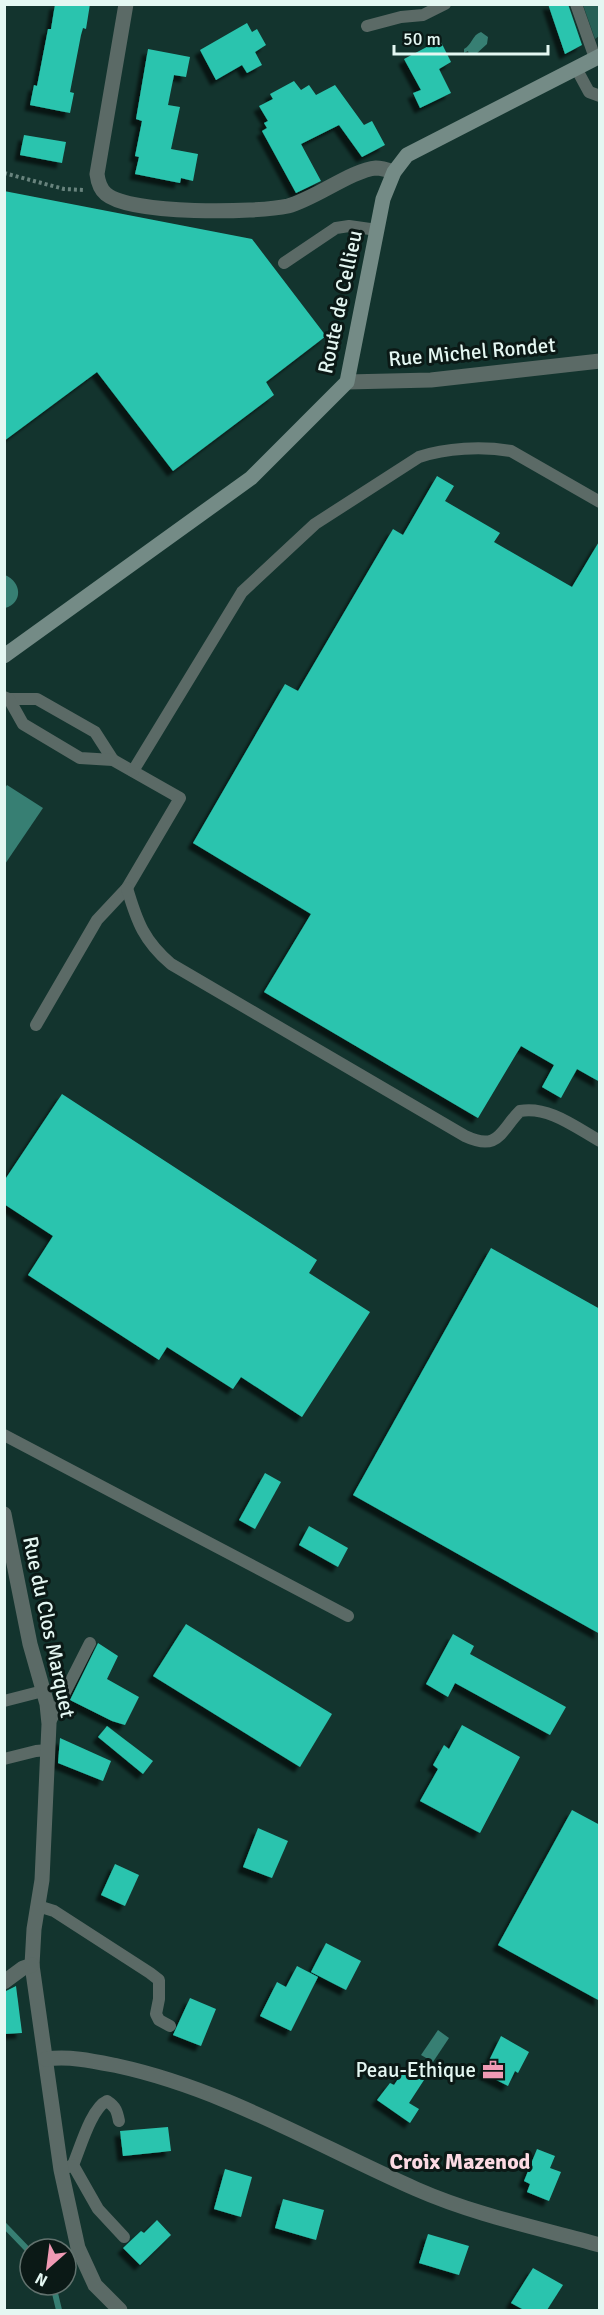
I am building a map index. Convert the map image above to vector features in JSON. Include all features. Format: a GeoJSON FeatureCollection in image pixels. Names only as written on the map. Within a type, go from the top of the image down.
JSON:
{"type":"FeatureCollection","features":[{"type":"Feature","properties":{"kind":"street"},"geometry":{"type":"LineString","coordinates":[[126,4],[98,164],[98,184],[107,195],[121,201],[162,208],[216,211],[268,209],[289,206],[310,198],[366,170],[378,168],[394,172]]}},
{"type":"Feature","properties":{"kind":"street","name":"Route de Cellieu"},"geometry":{"type":"LineString","coordinates":[[4,656],[251,478],[347,382],[383,199],[394,172],[407,155],[597,57]]}},
{"type":"Feature","properties":{"kind":"street","name":"Rue Michel Rondet"},"geometry":{"type":"LineString","coordinates":[[347,382],[431,380],[600,361]]}},
{"type":"Feature","properties":{"kind":"street","name":"Rue du Clos Marquet"},"geometry":{"type":"LineString","coordinates":[[4,1514],[30,1644],[50,1725],[42,1880],[34,1929],[32,1965],[46,2059],[67,2168],[78,2248],[95,2285],[120,2310]]}},
{"type":"Feature","properties":{"kind":"street"},"geometry":{"type":"LineString","coordinates":[[4,1982],[23,1968],[32,1965]]}},
{"type":"Feature","properties":{"kind":"street"},"geometry":{"type":"LineString","coordinates":[[46,2059],[64,2056],[79,2058],[136,2070],[180,2083],[221,2097],[418,2190],[470,2209],[600,2245]]}},
{"type":"Feature","properties":{"kind":"lane"},"geometry":{"type":"LineString","coordinates":[[367,26],[401,17],[423,15],[445,4]]}},
{"type":"Feature","properties":{"kind":"lane","name":"Route de Cellieu"},"geometry":{"type":"LineString","coordinates":[[576,4],[597,57]]}},
{"type":"Feature","properties":{"kind":"lane"},"geometry":{"type":"LineString","coordinates":[[576,68],[589,92],[600,96]]}},
{"type":"Feature","properties":{"kind":"lane"},"geometry":{"type":"LineString","coordinates":[[284,263],[336,228],[349,226],[377,230]]}},
{"type":"Feature","properties":{"kind":"lane"},"geometry":{"type":"LineString","coordinates":[[133,771],[242,592],[315,524],[418,457],[435,451],[497,448],[511,451],[600,502]]}},
{"type":"Feature","properties":{"kind":"lane"},"geometry":{"type":"LineString","coordinates":[[7,698],[38,699],[95,732],[113,760]]}},
{"type":"Feature","properties":{"kind":"lane"},"geometry":{"type":"LineString","coordinates":[[7,698],[23,724],[80,758],[113,760],[180,798],[128,888],[96,920],[36,1025]]}},
{"type":"Feature","properties":{"kind":"lane"},"geometry":{"type":"LineString","coordinates":[[128,888],[143,934],[157,952],[171,964],[465,1136],[478,1142],[490,1142],[500,1137],[520,1111],[531,1109],[552,1114],[600,1141]]}},
{"type":"Feature","properties":{"kind":"lane"},"geometry":{"type":"LineString","coordinates":[[4,1435],[348,1616]]}},
{"type":"Feature","properties":{"kind":"lane"},"geometry":{"type":"LineString","coordinates":[[50,1725],[90,1642]]}},
{"type":"Feature","properties":{"kind":"lane"},"geometry":{"type":"LineString","coordinates":[[4,1701],[43,1690]]}},
{"type":"Feature","properties":{"kind":"lane"},"geometry":{"type":"LineString","coordinates":[[4,1759],[48,1750]]}},
{"type":"Feature","properties":{"kind":"lane"},"geometry":{"type":"LineString","coordinates":[[38,1906],[54,1911],[159,1980],[156,2014],[159,2020],[170,2026]]}},
{"type":"Feature","properties":{"kind":"lane"},"geometry":{"type":"LineString","coordinates":[[119,2121],[117,2110],[113,2106],[107,2101],[100,2104],[67,2168],[98,2209],[124,2237]]}},
{"type":"Feature","properties":{"kind":"path"},"geometry":{"type":"LineString","coordinates":[[4,173],[77,191],[88,190],[98,184]]}},
{"type":"Feature","properties":{"kind":"shaded area"},"geometry":{"type":"Polygon","coordinates":[[[583,5],[599,5],[599,36],[595,39],[583,5]]]}},
{"type":"Feature","properties":{"kind":"shaded area"},"geometry":{"type":"Polygon","coordinates":[[[481,32],[488,37],[487,44],[475,55],[469,54],[468,51],[464,53],[464,49],[481,32]]]}},
{"type":"Feature","properties":{"kind":"shaded area"},"geometry":{"type":"Polygon","coordinates":[[[5,575],[15,582],[18,592],[15,602],[5,608],[5,575]]]}},
{"type":"Feature","properties":{"kind":"shaded area"},"geometry":{"type":"Polygon","coordinates":[[[7,785],[43,808],[5,864],[4,790],[7,785]]]}},
{"type":"Feature","properties":{"kind":"shaded area"},"geometry":{"type":"Polygon","coordinates":[[[438,2030],[449,2038],[433,2062],[421,2055],[438,2030]]]}},
{"type":"Feature","properties":{"kind":"building"},"geometry":{"type":"Polygon","coordinates":[[[55,4],[90,4],[86,29],[83,28],[81,35],[70,92],[74,93],[70,113],[30,105],[34,85],[37,86],[55,4]]]}},
{"type":"Feature","properties":{"kind":"building"},"geometry":{"type":"Polygon","coordinates":[[[548,4],[568,4],[582,45],[565,54],[548,4]]]}},
{"type":"Feature","properties":{"kind":"building"},"geometry":{"type":"Polygon","coordinates":[[[247,23],[252,32],[257,29],[266,45],[255,52],[262,65],[247,73],[242,65],[216,80],[200,50],[247,23]]]}},
{"type":"Feature","properties":{"kind":"building"},"geometry":{"type":"Polygon","coordinates":[[[440,40],[451,62],[439,69],[451,93],[420,108],[413,93],[421,90],[404,59],[440,40]]]}},
{"type":"Feature","properties":{"kind":"building"},"geometry":{"type":"Polygon","coordinates":[[[148,49],[190,57],[186,77],[174,75],[168,105],[180,107],[171,149],[198,154],[193,181],[181,178],[180,183],[135,174],[139,157],[135,156],[142,121],[136,119],[148,49]]]}},
{"type":"Feature","properties":{"kind":"building"},"geometry":{"type":"Polygon","coordinates":[[[294,81],[301,90],[309,85],[316,95],[335,85],[364,125],[372,121],[385,145],[362,157],[339,125],[301,144],[321,181],[296,193],[262,131],[267,128],[264,123],[268,121],[259,106],[273,99],[270,94],[294,81]]]}},
{"type":"Feature","properties":{"kind":"building"},"geometry":{"type":"Polygon","coordinates":[[[24,135],[66,142],[62,163],[20,155],[24,135]]]}},
{"type":"Feature","properties":{"kind":"building"},"geometry":{"type":"Polygon","coordinates":[[[4,191],[252,239],[326,336],[266,382],[274,395],[173,471],[97,372],[4,441],[4,191]]]}},
{"type":"Feature","properties":{"kind":"building"},"geometry":{"type":"Polygon","coordinates":[[[437,476],[454,486],[445,501],[500,533],[494,542],[572,587],[600,540],[600,1082],[577,1069],[561,1098],[542,1087],[554,1065],[521,1046],[478,1118],[264,992],[311,914],[193,843],[285,684],[298,691],[393,529],[403,535],[437,476]]]}},
{"type":"Feature","properties":{"kind":"building"},"geometry":{"type":"Polygon","coordinates":[[[62,1094],[317,1260],[309,1273],[370,1312],[302,1417],[241,1377],[233,1389],[167,1347],[159,1360],[28,1275],[53,1236],[4,1204],[4,1181],[62,1094]]]}},
{"type":"Feature","properties":{"kind":"building"},"geometry":{"type":"Polygon","coordinates":[[[491,1248],[600,1309],[600,1634],[353,1495],[491,1248]]]}},
{"type":"Feature","properties":{"kind":"building"},"geometry":{"type":"Polygon","coordinates":[[[265,1473],[281,1482],[255,1529],[239,1520],[265,1473]]]}},
{"type":"Feature","properties":{"kind":"building"},"geometry":{"type":"Polygon","coordinates":[[[309,1526],[348,1548],[338,1567],[299,1545],[309,1526]]]}},
{"type":"Feature","properties":{"kind":"building"},"geometry":{"type":"Polygon","coordinates":[[[186,1624],[332,1714],[300,1767],[153,1676],[186,1624]]]}},
{"type":"Feature","properties":{"kind":"building"},"geometry":{"type":"Polygon","coordinates":[[[453,1634],[474,1646],[470,1654],[566,1707],[550,1735],[455,1683],[448,1697],[426,1684],[453,1634]]]}},
{"type":"Feature","properties":{"kind":"building"},"geometry":{"type":"Polygon","coordinates":[[[98,1643],[118,1656],[107,1679],[139,1697],[125,1725],[70,1700],[98,1643]]]}},
{"type":"Feature","properties":{"kind":"building"},"geometry":{"type":"Polygon","coordinates":[[[462,1725],[520,1757],[480,1833],[420,1801],[438,1769],[433,1765],[444,1745],[449,1749],[462,1725]]]}},
{"type":"Feature","properties":{"kind":"building"},"geometry":{"type":"Polygon","coordinates":[[[107,1726],[153,1761],[143,1774],[98,1737],[107,1726]]]}},
{"type":"Feature","properties":{"kind":"building"},"geometry":{"type":"Polygon","coordinates":[[[60,1738],[111,1761],[103,1781],[58,1763],[60,1738]]]}},
{"type":"Feature","properties":{"kind":"building"},"geometry":{"type":"Polygon","coordinates":[[[572,1810],[600,1825],[600,2001],[498,1945],[572,1810]]]}},
{"type":"Feature","properties":{"kind":"building"},"geometry":{"type":"Polygon","coordinates":[[[258,1828],[288,1841],[272,1878],[243,1867],[258,1828]]]}},
{"type":"Feature","properties":{"kind":"building"},"geometry":{"type":"Polygon","coordinates":[[[115,1864],[139,1875],[125,1906],[101,1895],[115,1864]]]}},
{"type":"Feature","properties":{"kind":"building"},"geometry":{"type":"Polygon","coordinates":[[[326,1943],[361,1961],[346,1990],[311,1972],[326,1943]]]}},
{"type":"Feature","properties":{"kind":"building"},"geometry":{"type":"Polygon","coordinates":[[[297,1966],[318,1977],[291,2031],[260,2016],[277,1982],[286,1987],[297,1966]]]}},
{"type":"Feature","properties":{"kind":"building"},"geometry":{"type":"Polygon","coordinates":[[[16,1986],[22,2033],[4,2034],[4,1992],[16,1986]]]}},
{"type":"Feature","properties":{"kind":"building"},"geometry":{"type":"Polygon","coordinates":[[[190,1998],[216,2009],[201,2046],[173,2035],[190,1998]]]}},
{"type":"Feature","properties":{"kind":"building"},"geometry":{"type":"Polygon","coordinates":[[[501,2036],[529,2052],[518,2073],[515,2071],[508,2086],[483,2073],[501,2036]]]}},
{"type":"Feature","properties":{"kind":"building"},"geometry":{"type":"Polygon","coordinates":[[[414,2062],[427,2070],[422,2078],[424,2080],[409,2103],[419,2109],[410,2123],[377,2100],[390,2083],[394,2085],[406,2067],[409,2069],[414,2062]]]}},
{"type":"Feature","properties":{"kind":"building"},"geometry":{"type":"Polygon","coordinates":[[[168,2127],[171,2151],[123,2156],[120,2131],[168,2127]]]}},
{"type":"Feature","properties":{"kind":"building"},"geometry":{"type":"Polygon","coordinates":[[[537,2149],[555,2156],[550,2168],[561,2172],[549,2201],[527,2192],[530,2184],[524,2181],[537,2149]]]}},
{"type":"Feature","properties":{"kind":"building"},"geometry":{"type":"Polygon","coordinates":[[[225,2169],[252,2177],[241,2217],[214,2209],[225,2169]]]}},
{"type":"Feature","properties":{"kind":"building"},"geometry":{"type":"Polygon","coordinates":[[[283,2199],[324,2210],[316,2240],[275,2228],[283,2199]]]}},
{"type":"Feature","properties":{"kind":"building"},"geometry":{"type":"Polygon","coordinates":[[[157,2220],[171,2235],[140,2265],[123,2248],[157,2220]]]}},
{"type":"Feature","properties":{"kind":"building"},"geometry":{"type":"Polygon","coordinates":[[[428,2234],[469,2246],[459,2275],[419,2263],[428,2234]]]}},
{"type":"Feature","properties":{"kind":"building"},"geometry":{"type":"Polygon","coordinates":[[[533,2268],[563,2285],[547,2310],[524,2310],[511,2303],[533,2268]]]}},
{"type":"Feature","properties":{"kind":"waterway"},"geometry":{"type":"LineString","coordinates":[[4,2225],[18,2240]]}},
{"type":"Feature","properties":{"kind":"waterway"},"geometry":{"type":"LineString","coordinates":[[56,2297],[59,2310]]}},
{"type":"Feature","properties":{"kind":"place","name":"Peau-Ethique"},"geometry":{"type":"Point","coordinates":[493,2070]}},
{"type":"Feature","properties":{"kind":"district","name":"Croix Mazenod"},"geometry":{"type":"Point","coordinates":[460,2161]}}]}
